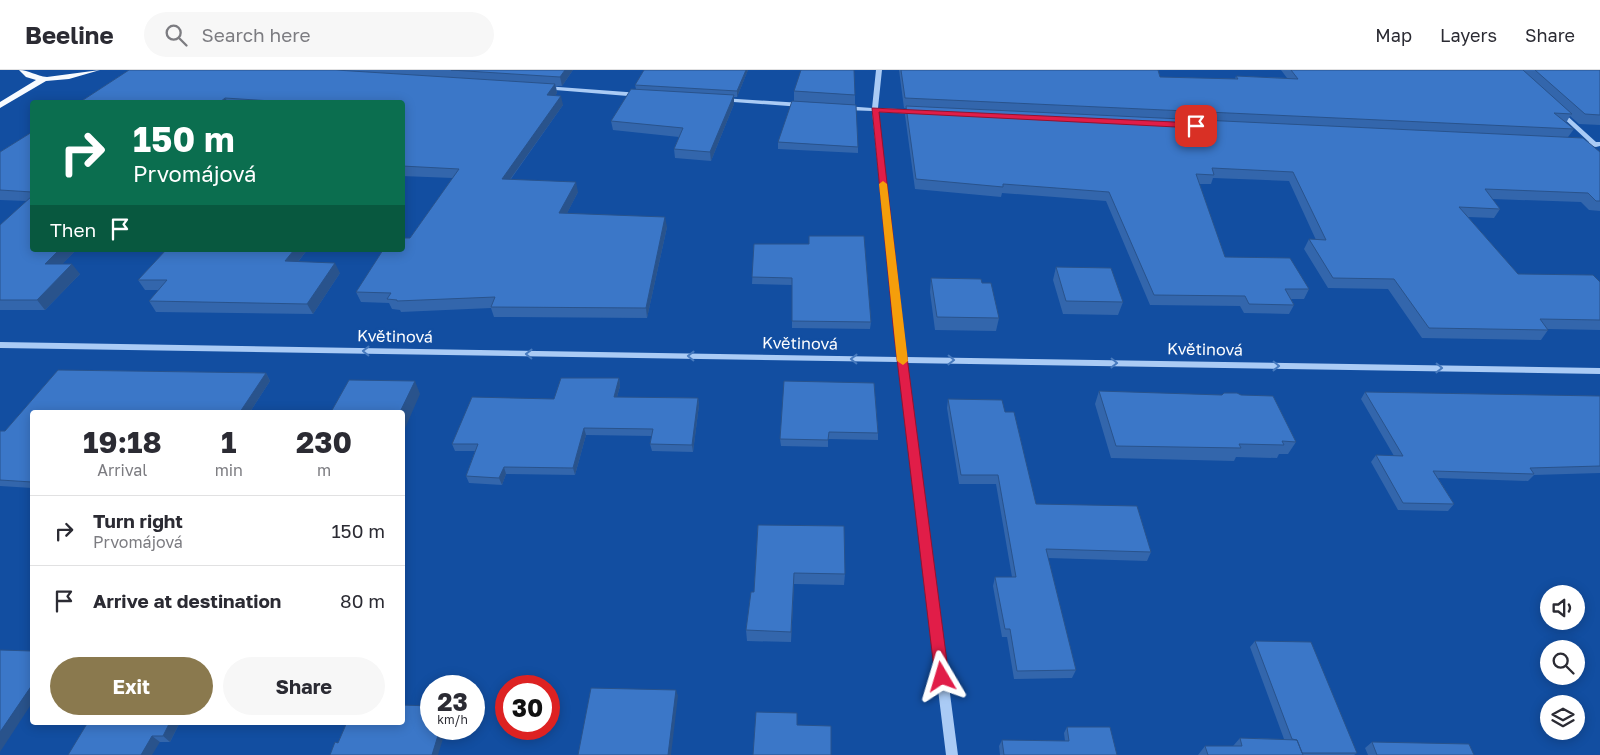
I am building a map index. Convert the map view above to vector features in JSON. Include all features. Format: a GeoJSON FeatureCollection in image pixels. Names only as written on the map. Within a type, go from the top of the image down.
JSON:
{"type":"FeatureCollection","features":[{"type":"Feature","properties":{"kind":"main road"},"geometry":{"type":"LineString","coordinates":[[23,70],[26,74],[44,79],[75,76],[96,70]]}},
{"type":"Feature","properties":{"kind":"main road"},"geometry":{"type":"LineString","coordinates":[[0,106],[44,79]]}},
{"type":"Feature","properties":{"kind":"street"},"geometry":{"type":"LineString","coordinates":[[879,70],[875,110],[902,360],[952,755]]}},
{"type":"Feature","properties":{"kind":"street"},"geometry":{"type":"LineString","coordinates":[[537,88],[646,95]]}},
{"type":"Feature","properties":{"kind":"street"},"geometry":{"type":"LineString","coordinates":[[716,100],[805,105]]}},
{"type":"Feature","properties":{"kind":"street"},"geometry":{"type":"LineString","coordinates":[[835,107],[926,113]]}},
{"type":"Feature","properties":{"kind":"street"},"geometry":{"type":"LineString","coordinates":[[1556,109],[1598,145]]}},
{"type":"Feature","properties":{"kind":"street"},"geometry":{"type":"LineString","coordinates":[[1570,143],[1598,145]]}},
{"type":"Feature","properties":{"kind":"street","name":"Květinová"},"geometry":{"type":"LineString","coordinates":[[0,345],[1600,371]]}},
{"type":"Feature","properties":{"kind":"building"},"geometry":{"type":"Polygon","coordinates":[[[129,70],[336,70],[555,84],[547,95],[561,96],[502,179],[576,182],[559,213],[665,217],[646,308],[491,307],[495,297],[397,301],[387,299],[391,293],[356,292],[382,252],[405,252],[405,238],[410,238],[459,169],[405,166],[405,100],[256,100],[225,98],[222,100],[83,100],[129,70]]]}},
{"type":"Feature","properties":{"kind":"building"},"geometry":{"type":"Polygon","coordinates":[[[451,70],[565,70],[560,77],[451,70]]]}},
{"type":"Feature","properties":{"kind":"building"},"geometry":{"type":"Polygon","coordinates":[[[644,70],[746,70],[737,91],[635,85],[644,70]]]}},
{"type":"Feature","properties":{"kind":"building"},"geometry":{"type":"Polygon","coordinates":[[[801,70],[854,70],[855,95],[794,91],[801,70]]]}},
{"type":"Feature","properties":{"kind":"building"},"geometry":{"type":"Polygon","coordinates":[[[901,70],[1158,70],[1160,77],[1238,79],[1236,76],[1298,79],[1291,70],[1523,70],[1572,114],[1554,113],[1574,129],[905,98],[901,70]]]}},
{"type":"Feature","properties":{"kind":"building"},"geometry":{"type":"Polygon","coordinates":[[[1535,70],[1600,70],[1600,115],[1585,114],[1535,70]]]}},
{"type":"Feature","properties":{"kind":"building"},"geometry":{"type":"Polygon","coordinates":[[[631,89],[734,95],[710,152],[674,149],[683,128],[611,121],[631,89]]]}},
{"type":"Feature","properties":{"kind":"building"},"geometry":{"type":"Polygon","coordinates":[[[792,101],[856,105],[858,147],[778,142],[792,101]]]}},
{"type":"Feature","properties":{"kind":"building"},"geometry":{"type":"Polygon","coordinates":[[[906,106],[1583,138],[1600,152],[1600,201],[1596,201],[1588,193],[1485,189],[1500,209],[1459,207],[1518,274],[1593,275],[1600,282],[1600,320],[1540,319],[1548,330],[1429,328],[1394,279],[1333,278],[1309,239],[1326,240],[1293,172],[1212,168],[1214,175],[1196,174],[1225,257],[1290,258],[1309,289],[1285,289],[1294,305],[1249,304],[1245,296],[1154,295],[1109,192],[1003,184],[1003,187],[916,179],[906,106]]]}},
{"type":"Feature","properties":{"kind":"building"},"geometry":{"type":"Polygon","coordinates":[[[30,133],[30,192],[0,190],[0,152],[30,133]]]}},
{"type":"Feature","properties":{"kind":"building"},"geometry":{"type":"Polygon","coordinates":[[[30,198],[30,252],[57,252],[45,264],[72,264],[37,300],[0,300],[0,225],[30,198]]]}},
{"type":"Feature","properties":{"kind":"building"},"geometry":{"type":"Polygon","coordinates":[[[809,236],[864,236],[871,322],[792,321],[792,278],[752,277],[754,244],[809,244],[809,236]]]}},
{"type":"Feature","properties":{"kind":"building"},"geometry":{"type":"Polygon","coordinates":[[[164,252],[292,252],[285,261],[335,263],[307,304],[149,301],[167,280],[138,280],[164,252]]]}},
{"type":"Feature","properties":{"kind":"building"},"geometry":{"type":"Polygon","coordinates":[[[1056,267],[1111,268],[1123,302],[1066,301],[1056,267]]]}},
{"type":"Feature","properties":{"kind":"building"},"geometry":{"type":"Polygon","coordinates":[[[931,278],[981,279],[982,283],[991,283],[999,318],[937,317],[931,278]]]}},
{"type":"Feature","properties":{"kind":"building"},"geometry":{"type":"Polygon","coordinates":[[[58,370],[266,373],[241,410],[30,410],[30,482],[0,480],[0,431],[5,431],[58,370]]]}},
{"type":"Feature","properties":{"kind":"building"},"geometry":{"type":"Polygon","coordinates":[[[561,378],[619,378],[614,397],[698,398],[692,445],[650,444],[653,429],[584,428],[573,468],[504,467],[499,478],[466,476],[478,444],[452,444],[472,397],[554,399],[561,378]]]}},
{"type":"Feature","properties":{"kind":"building"},"geometry":{"type":"Polygon","coordinates":[[[349,380],[415,381],[401,410],[332,410],[349,380]]]}},
{"type":"Feature","properties":{"kind":"building"},"geometry":{"type":"Polygon","coordinates":[[[784,381],[874,383],[878,433],[829,432],[828,440],[780,439],[784,381]]]}},
{"type":"Feature","properties":{"kind":"building"},"geometry":{"type":"Polygon","coordinates":[[[1099,391],[1222,395],[1224,393],[1237,393],[1241,395],[1273,396],[1296,442],[1282,441],[1284,445],[1239,444],[1241,448],[1116,446],[1099,391]]]}},
{"type":"Feature","properties":{"kind":"building"},"geometry":{"type":"Polygon","coordinates":[[[1365,392],[1600,396],[1600,466],[1530,468],[1534,474],[1433,471],[1454,504],[1403,503],[1376,455],[1403,456],[1365,392]]]}},
{"type":"Feature","properties":{"kind":"building"},"geometry":{"type":"Polygon","coordinates":[[[948,399],[1002,400],[1005,412],[1014,412],[1036,504],[1137,506],[1151,552],[1046,549],[1076,670],[1017,671],[1010,629],[1005,629],[995,577],[1016,577],[998,475],[961,475],[948,399]]]}},
{"type":"Feature","properties":{"kind":"building"},"geometry":{"type":"Polygon","coordinates":[[[758,525],[844,526],[845,574],[794,573],[791,632],[746,630],[751,592],[754,592],[758,525]]]}},
{"type":"Feature","properties":{"kind":"building"},"geometry":{"type":"Polygon","coordinates":[[[1255,641],[1311,642],[1357,753],[1302,753],[1297,740],[1292,739],[1255,641]]]}},
{"type":"Feature","properties":{"kind":"building"},"geometry":{"type":"Polygon","coordinates":[[[0,650],[30,651],[30,688],[0,732],[0,650]]]}},
{"type":"Feature","properties":{"kind":"building"},"geometry":{"type":"Polygon","coordinates":[[[591,688],[676,690],[668,755],[578,755],[591,688]]]}},
{"type":"Feature","properties":{"kind":"building"},"geometry":{"type":"Polygon","coordinates":[[[405,705],[420,706],[420,740],[437,740],[432,755],[330,755],[335,742],[338,743],[346,725],[405,725],[405,705]]]}},
{"type":"Feature","properties":{"kind":"building"},"geometry":{"type":"Polygon","coordinates":[[[756,712],[797,713],[797,725],[831,726],[831,755],[753,755],[756,712]]]}},
{"type":"Feature","properties":{"kind":"building"},"geometry":{"type":"Polygon","coordinates":[[[86,725],[168,725],[163,736],[152,736],[141,755],[68,755],[86,725]]]}},
{"type":"Feature","properties":{"kind":"building"},"geometry":{"type":"Polygon","coordinates":[[[1067,727],[1110,727],[1117,755],[1004,755],[1002,740],[1069,741],[1067,727]]]}},
{"type":"Feature","properties":{"kind":"building"},"geometry":{"type":"Polygon","coordinates":[[[1240,738],[1297,740],[1303,755],[1208,755],[1205,746],[1242,746],[1240,738]]]}},
{"type":"Feature","properties":{"kind":"building"},"geometry":{"type":"Polygon","coordinates":[[[1372,742],[1469,744],[1474,755],[1377,755],[1372,742]]]}},
{"type":"Feature","properties":{"kind":"slow traffic"},"geometry":{"type":"LineString","coordinates":[[883,184],[903,361]]}},
{"type":"Feature","properties":{"kind":"route"},"geometry":{"type":"LineString","coordinates":[[942,677],[899,334],[875,110],[1196,126]]}}]}
